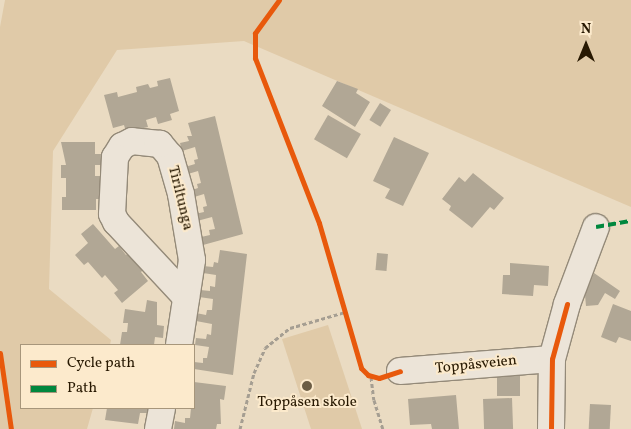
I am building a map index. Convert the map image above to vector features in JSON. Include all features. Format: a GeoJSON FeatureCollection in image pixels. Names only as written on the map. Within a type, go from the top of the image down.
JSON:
{"type":"FeatureCollection","features":[{"type":"Feature","properties":{"kind":"street","name":"Tiriltunga"},"geometry":{"type":"LineString","coordinates":[[179,344],[191,274],[191,244],[176,173],[170,156],[160,144],[132,141],[122,146],[115,157],[112,214],[116,222],[186,296]]}},
{"type":"Feature","properties":{"kind":"street"},"geometry":{"type":"LineString","coordinates":[[551,429],[552,359],[567,304],[596,227]]}},
{"type":"Feature","properties":{"kind":"street","name":"Toppåsveien"},"geometry":{"type":"LineString","coordinates":[[400,371],[552,359]]}},
{"type":"Feature","properties":{"kind":"street"},"geometry":{"type":"LineString","coordinates":[[158,429],[162,409]]}},
{"type":"Feature","properties":{"kind":"path"},"geometry":{"type":"LineString","coordinates":[[343,304],[347,322]]}},
{"type":"Feature","properties":{"kind":"path"},"geometry":{"type":"LineString","coordinates":[[240,429],[254,373],[265,348],[290,328],[345,312]]}},
{"type":"Feature","properties":{"kind":"path"},"geometry":{"type":"LineString","coordinates":[[364,372],[371,377],[387,377],[400,371]]}},
{"type":"Feature","properties":{"kind":"path"},"geometry":{"type":"LineString","coordinates":[[371,377],[374,400],[383,429]]}},
{"type":"Feature","properties":{"kind":"shaded area"},"geometry":{"type":"Polygon","coordinates":[[[5,0],[631,0],[631,207],[244,41],[117,50],[53,151],[49,289],[111,340],[110,344],[20,344],[20,409],[93,409],[87,429],[0,429],[0,27],[5,0]]]}},
{"type":"Feature","properties":{"kind":"shaded area"},"geometry":{"type":"Polygon","coordinates":[[[328,325],[362,429],[311,429],[282,339],[328,325]]]}},
{"type":"Feature","properties":{"kind":"building"},"geometry":{"type":"Polygon","coordinates":[[[170,78],[179,111],[170,114],[172,120],[158,124],[156,117],[146,120],[148,127],[126,132],[124,125],[113,128],[104,95],[117,92],[118,97],[137,92],[136,87],[148,84],[150,88],[158,86],[157,81],[170,78]]]}},
{"type":"Feature","properties":{"kind":"building"},"geometry":{"type":"Polygon","coordinates":[[[337,81],[358,89],[356,93],[370,102],[355,127],[322,106],[337,81]]]}},
{"type":"Feature","properties":{"kind":"building"},"geometry":{"type":"Polygon","coordinates":[[[380,103],[391,110],[380,127],[369,120],[380,103]]]}},
{"type":"Feature","properties":{"kind":"building"},"geometry":{"type":"Polygon","coordinates":[[[328,115],[361,134],[347,158],[314,139],[328,115]]]}},
{"type":"Feature","properties":{"kind":"building"},"geometry":{"type":"Polygon","coordinates":[[[215,116],[243,234],[203,245],[201,237],[210,235],[209,230],[215,229],[212,217],[197,221],[195,214],[204,212],[203,207],[207,206],[204,194],[191,198],[189,191],[198,188],[197,184],[201,183],[198,171],[188,174],[185,167],[195,164],[194,160],[198,159],[195,147],[182,151],[180,143],[189,141],[187,136],[192,136],[188,123],[215,116]]]}},
{"type":"Feature","properties":{"kind":"building"},"geometry":{"type":"Polygon","coordinates":[[[394,137],[429,153],[403,206],[385,198],[390,189],[373,181],[394,137]]]}},
{"type":"Feature","properties":{"kind":"building"},"geometry":{"type":"Polygon","coordinates":[[[61,142],[95,142],[95,154],[102,154],[102,165],[95,165],[95,176],[103,176],[103,199],[96,199],[96,210],[62,210],[62,197],[66,197],[66,178],[61,178],[61,165],[66,165],[61,142]]]}},
{"type":"Feature","properties":{"kind":"building"},"geometry":{"type":"Polygon","coordinates":[[[473,173],[504,198],[494,210],[490,207],[472,228],[449,210],[451,206],[442,199],[459,177],[465,182],[473,173]]]}},
{"type":"Feature","properties":{"kind":"building"},"geometry":{"type":"Polygon","coordinates":[[[93,224],[115,249],[119,246],[126,255],[132,250],[146,267],[141,272],[148,281],[122,303],[114,293],[118,290],[105,275],[102,278],[88,262],[84,265],[75,255],[88,243],[81,234],[93,224]]]}},
{"type":"Feature","properties":{"kind":"building"},"geometry":{"type":"Polygon","coordinates":[[[220,250],[247,254],[233,375],[195,369],[195,362],[203,363],[203,358],[207,358],[209,347],[195,345],[196,338],[206,339],[207,334],[211,335],[212,324],[196,321],[196,313],[206,315],[207,310],[212,310],[213,299],[199,297],[200,290],[210,291],[210,286],[215,287],[216,275],[203,273],[203,266],[213,267],[214,262],[218,263],[220,250]]]}},
{"type":"Feature","properties":{"kind":"building"},"geometry":{"type":"Polygon","coordinates":[[[377,253],[388,254],[386,271],[376,270],[377,253]]]}},
{"type":"Feature","properties":{"kind":"building"},"geometry":{"type":"Polygon","coordinates":[[[510,263],[549,266],[548,286],[534,285],[533,296],[502,294],[503,275],[510,275],[510,263]]]}},
{"type":"Feature","properties":{"kind":"building"},"geometry":{"type":"Polygon","coordinates":[[[594,273],[620,291],[615,299],[605,293],[598,305],[586,306],[585,295],[594,273]]]}},
{"type":"Feature","properties":{"kind":"building"},"geometry":{"type":"Polygon","coordinates":[[[147,300],[157,302],[157,325],[164,326],[163,338],[155,337],[154,344],[120,344],[122,332],[127,332],[128,323],[123,323],[125,309],[145,312],[147,300]]]}},
{"type":"Feature","properties":{"kind":"building"},"geometry":{"type":"Polygon","coordinates":[[[613,304],[631,311],[631,341],[619,337],[616,343],[601,337],[613,304]]]}},
{"type":"Feature","properties":{"kind":"building"},"geometry":{"type":"Polygon","coordinates":[[[497,374],[520,374],[520,396],[497,396],[497,374]]]}},
{"type":"Feature","properties":{"kind":"building"},"geometry":{"type":"Polygon","coordinates":[[[195,382],[226,386],[224,400],[220,399],[221,424],[217,424],[216,429],[174,429],[175,421],[185,423],[185,418],[190,418],[191,409],[195,409],[195,382]]]}},
{"type":"Feature","properties":{"kind":"building"},"geometry":{"type":"Polygon","coordinates":[[[456,395],[459,429],[432,429],[431,424],[410,425],[408,399],[456,395]]]}},
{"type":"Feature","properties":{"kind":"building"},"geometry":{"type":"Polygon","coordinates":[[[512,398],[513,429],[484,429],[483,399],[512,398]]]}},
{"type":"Feature","properties":{"kind":"building"},"geometry":{"type":"Polygon","coordinates":[[[590,404],[611,405],[610,429],[589,429],[590,404]]]}},
{"type":"Feature","properties":{"kind":"building"},"geometry":{"type":"Polygon","coordinates":[[[107,409],[148,409],[148,413],[140,413],[138,424],[105,420],[107,409]]]}},
{"type":"Feature","properties":{"kind":"marked path"},"geometry":{"type":"LineString","coordinates":[[596,227],[631,221]]}},
{"type":"Feature","properties":{"kind":"cycle path"},"geometry":{"type":"LineString","coordinates":[[279,0],[255,33],[255,58],[319,223],[361,368],[368,375],[379,378],[400,371]]}},
{"type":"Feature","properties":{"kind":"cycle path"},"geometry":{"type":"LineString","coordinates":[[551,429],[552,359],[567,304]]}},
{"type":"Feature","properties":{"kind":"cycle path"},"geometry":{"type":"LineString","coordinates":[[0,353],[11,429]]}},
{"type":"Feature","properties":{"kind":"place","name":"Toppåsen skole"},"geometry":{"type":"Point","coordinates":[307,386]}}]}
